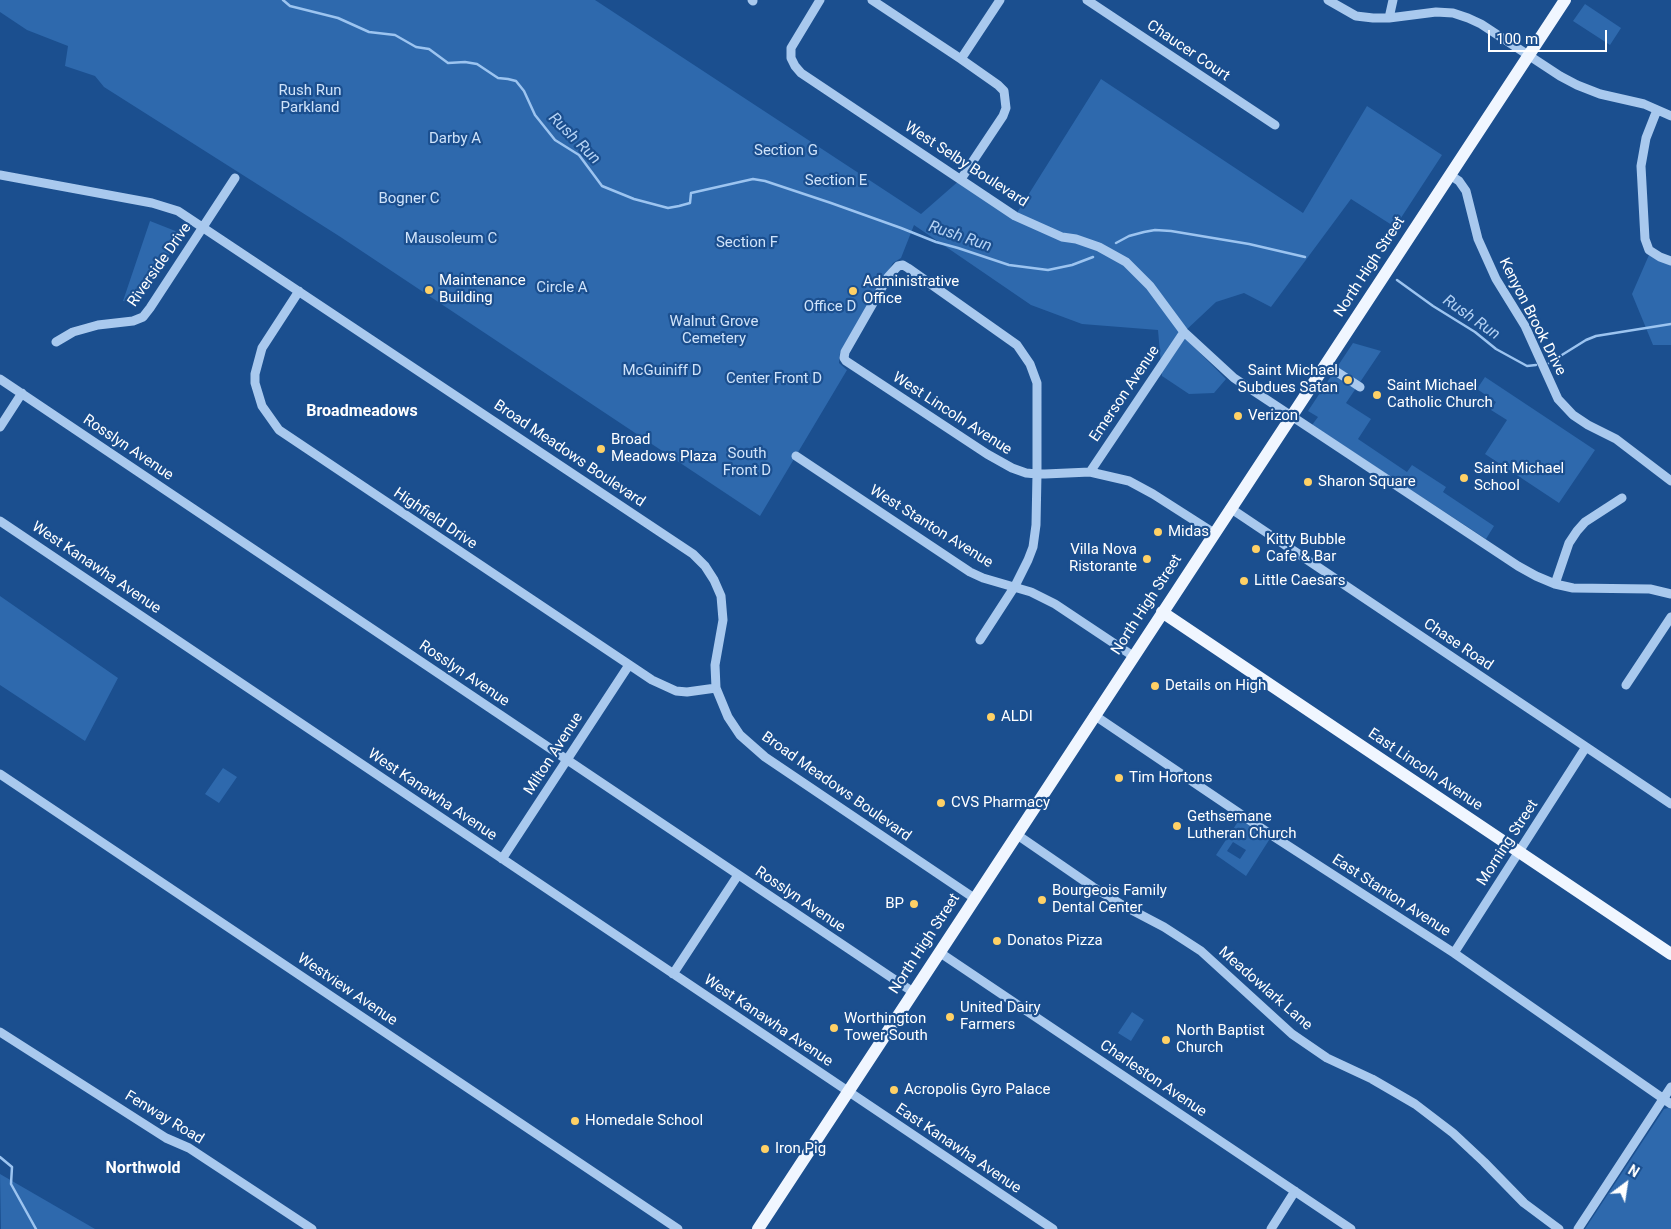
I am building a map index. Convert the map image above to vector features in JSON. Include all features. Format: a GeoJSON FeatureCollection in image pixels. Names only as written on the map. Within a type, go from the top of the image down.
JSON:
{"type":"FeatureCollection","features":[{"type":"Feature","properties":{"kind":"main road","name":"North High Street"},"geometry":{"type":"LineString","coordinates":[[761,1228],[974,898],[1565,0]]}},
{"type":"Feature","properties":{"kind":"main road","name":"East Lincoln Avenue"},"geometry":{"type":"LineString","coordinates":[[1162,612],[1671,954]]}},
{"type":"Feature","properties":{"kind":"street","name":"West Selby Boulevard"},"geometry":{"type":"LineString","coordinates":[[820,0],[790,48],[791,58],[801,73],[1015,216],[1062,237],[1076,239],[1099,247],[1126,262],[1150,286],[1184,332],[1234,378],[1518,566],[1555,584],[1573,588],[1650,589],[1671,594]]}},
{"type":"Feature","properties":{"kind":"street"},"geometry":{"type":"LineString","coordinates":[[872,0],[961,59],[998,85],[1004,92],[1006,108],[1003,116],[961,179]]}},
{"type":"Feature","properties":{"kind":"street"},"geometry":{"type":"LineString","coordinates":[[961,59],[1000,0]]}},
{"type":"Feature","properties":{"kind":"street","name":"Chaucer Court"},"geometry":{"type":"LineString","coordinates":[[1087,0],[1274,125]]}},
{"type":"Feature","properties":{"kind":"street"},"geometry":{"type":"LineString","coordinates":[[1328,0],[1356,16],[1389,18],[1436,12],[1452,13],[1468,18],[1482,24],[1560,76],[1593,92],[1644,104],[1671,116]]}},
{"type":"Feature","properties":{"kind":"street"},"geometry":{"type":"LineString","coordinates":[[1389,18],[1393,0]]}},
{"type":"Feature","properties":{"kind":"street"},"geometry":{"type":"LineString","coordinates":[[1657,110],[1646,138],[1641,166],[1645,239],[1647,246],[1654,254],[1671,262]]}},
{"type":"Feature","properties":{"kind":"street","name":"Broad Meadows Boulevard"},"geometry":{"type":"LineString","coordinates":[[0,174],[178,210],[693,554],[705,566],[721,596],[723,620],[715,665],[716,688],[731,722],[740,735],[757,751],[974,898]]}},
{"type":"Feature","properties":{"kind":"street","name":"Kenyon Brook Drive"},"geometry":{"type":"LineString","coordinates":[[1450,175],[1459,181],[1466,191],[1478,239],[1496,279],[1524,326],[1558,399],[1573,415],[1616,439],[1671,481]]}},
{"type":"Feature","properties":{"kind":"street","name":"Riverside Drive"},"geometry":{"type":"LineString","coordinates":[[56,342],[73,332],[98,325],[133,321],[142,316],[150,308],[235,178]]}},
{"type":"Feature","properties":{"kind":"street","name":"West Lincoln Avenue"},"geometry":{"type":"LineString","coordinates":[[1037,474],[1037,383],[1024,354],[1008,338],[903,265],[898,266],[888,277],[845,352],[844,358],[846,361],[998,461],[1012,468],[1026,473],[1037,474],[1090,472],[1109,475],[1141,486],[1214,533]]}},
{"type":"Feature","properties":{"kind":"street","name":"Highfield Drive"},"geometry":{"type":"LineString","coordinates":[[299,291],[262,348],[255,374],[262,406],[279,430],[658,683],[676,691],[687,692],[716,688]]}},
{"type":"Feature","properties":{"kind":"street","name":"Emerson Avenue"},"geometry":{"type":"LineString","coordinates":[[1090,472],[1184,332]]}},
{"type":"Feature","properties":{"kind":"street"},"geometry":{"type":"LineString","coordinates":[[1334,370],[1360,388]]}},
{"type":"Feature","properties":{"kind":"street","name":"Rosslyn Avenue"},"geometry":{"type":"LineString","coordinates":[[0,379],[913,992]]}},
{"type":"Feature","properties":{"kind":"street"},"geometry":{"type":"LineString","coordinates":[[0,427],[22,393]]}},
{"type":"Feature","properties":{"kind":"street","name":"West Stanton Avenue"},"geometry":{"type":"LineString","coordinates":[[796,456],[970,572],[1031,592],[1055,604],[1133,656]]}},
{"type":"Feature","properties":{"kind":"street"},"geometry":{"type":"LineString","coordinates":[[980,640],[1015,586],[1032,547],[1036,525],[1037,474]]}},
{"type":"Feature","properties":{"kind":"street"},"geometry":{"type":"LineString","coordinates":[[1555,584],[1569,543],[1577,530],[1585,522],[1622,498]]}},
{"type":"Feature","properties":{"kind":"street","name":"Chase Road"},"geometry":{"type":"LineString","coordinates":[[1230,508],[1671,804]]}},
{"type":"Feature","properties":{"kind":"street","name":"West Kanawha Avenue"},"geometry":{"type":"LineString","coordinates":[[0,521],[848,1091]]}},
{"type":"Feature","properties":{"kind":"street"},"geometry":{"type":"LineString","coordinates":[[1626,686],[1671,617]]}},
{"type":"Feature","properties":{"kind":"street","name":"Milton Avenue"},"geometry":{"type":"LineString","coordinates":[[502,859],[629,665]]}},
{"type":"Feature","properties":{"kind":"street","name":"East Stanton Avenue"},"geometry":{"type":"LineString","coordinates":[[1094,715],[1276,838],[1454,953],[1667,1101]]}},
{"type":"Feature","properties":{"kind":"street","name":"Morning Street"},"geometry":{"type":"LineString","coordinates":[[1454,953],[1586,747]]}},
{"type":"Feature","properties":{"kind":"street","name":"Westview Avenue"},"geometry":{"type":"LineString","coordinates":[[0,774],[678,1229]]}},
{"type":"Feature","properties":{"kind":"street","name":"Meadowlark Lane"},"geometry":{"type":"LineString","coordinates":[[1016,834],[1124,906],[1164,927],[1201,952],[1299,1039],[1328,1058],[1372,1079],[1416,1104],[1453,1133],[1524,1203],[1559,1229]]}},
{"type":"Feature","properties":{"kind":"street"},"geometry":{"type":"LineString","coordinates":[[673,974],[738,875]]}},
{"type":"Feature","properties":{"kind":"street","name":"Charleston Avenue"},"geometry":{"type":"LineString","coordinates":[[939,952],[1351,1229]]}},
{"type":"Feature","properties":{"kind":"street","name":"Fenway Road"},"geometry":{"type":"LineString","coordinates":[[0,1032],[166,1138],[189,1148],[312,1229]]}},
{"type":"Feature","properties":{"kind":"street"},"geometry":{"type":"LineString","coordinates":[[1578,1229],[1667,1101],[1671,1087]]}},
{"type":"Feature","properties":{"kind":"street","name":"East Kanawha Avenue"},"geometry":{"type":"LineString","coordinates":[[848,1091],[1053,1229]]}},
{"type":"Feature","properties":{"kind":"street"},"geometry":{"type":"LineString","coordinates":[[1271,1229],[1296,1191]]}},
{"type":"Feature","properties":{"kind":"green space"},"geometry":{"type":"Polygon","coordinates":[[[0,0],[595,0],[921,214],[961,179],[1015,216],[1101,79],[1303,213],[1367,106],[1442,155],[1395,227],[1351,199],[1271,307],[1244,293],[1216,302],[1184,332],[1179,332],[1226,379],[1214,393],[1189,394],[1162,376],[1158,330],[1082,324],[1031,305],[914,225],[901,258],[893,263],[840,353],[839,363],[847,370],[760,516],[339,236],[104,87],[95,76],[65,66],[68,46],[27,30],[0,12],[0,0]]]}},
{"type":"Feature","properties":{"kind":"green space"},"geometry":{"type":"Polygon","coordinates":[[[1585,4],[1621,28],[1610,45],[1573,21],[1585,4]]]}},
{"type":"Feature","properties":{"kind":"green space"},"geometry":{"type":"Polygon","coordinates":[[[150,221],[183,234],[147,289],[132,302],[123,301],[150,221]]]}},
{"type":"Feature","properties":{"kind":"green space"},"geometry":{"type":"Polygon","coordinates":[[[1649,255],[1671,264],[1671,345],[1653,345],[1632,294],[1649,255]]]}},
{"type":"Feature","properties":{"kind":"green space"},"geometry":{"type":"Polygon","coordinates":[[[1353,343],[1381,351],[1346,403],[1371,419],[1358,439],[1407,472],[1412,465],[1446,487],[1443,492],[1494,526],[1486,539],[1312,425],[1318,417],[1308,411],[1353,343]]]}},
{"type":"Feature","properties":{"kind":"green space"},"geometry":{"type":"Polygon","coordinates":[[[1485,377],[1595,450],[1559,503],[1485,454],[1507,420],[1491,410],[1496,402],[1477,389],[1485,377]]]}},
{"type":"Feature","properties":{"kind":"green space"},"geometry":{"type":"Polygon","coordinates":[[[0,596],[118,678],[85,741],[0,685],[0,596]]]}},
{"type":"Feature","properties":{"kind":"green space"},"geometry":{"type":"Polygon","coordinates":[[[223,768],[237,777],[219,803],[205,794],[223,768]]]}},
{"type":"Feature","properties":{"kind":"green space"},"geometry":{"type":"Polygon","coordinates":[[[1241,817],[1271,837],[1246,876],[1216,855],[1241,817]],[[1233,842],[1227,851],[1240,859],[1246,850],[1233,842]]]}},
{"type":"Feature","properties":{"kind":"green space"},"geometry":{"type":"Polygon","coordinates":[[[1132,1012],[1144,1020],[1131,1041],[1118,1033],[1132,1012]]]}},
{"type":"Feature","properties":{"kind":"green space"},"geometry":{"type":"Polygon","coordinates":[[[1664,1109],[1671,1109],[1671,1229],[1585,1229],[1664,1109]]]}},
{"type":"Feature","properties":{"kind":"green space"},"geometry":{"type":"Polygon","coordinates":[[[0,1174],[95,1229],[1,1229],[0,1174]]]}},
{"type":"Feature","properties":{"kind":"waterway","name":"Rush Run"},"geometry":{"type":"LineString","coordinates":[[283,0],[290,6],[338,18],[369,32],[395,35],[416,47],[429,49],[448,63],[465,62],[477,64],[498,78],[516,81],[524,91],[535,115],[555,140],[579,155],[602,186],[634,199],[668,208],[690,203],[691,193],[753,179],[765,181],[831,203],[936,242],[1009,265],[1048,270],[1072,265],[1093,257]]}},
{"type":"Feature","properties":{"kind":"waterway","name":"Rush Run"},"geometry":{"type":"LineString","coordinates":[[1116,243],[1129,236],[1144,232],[1155,230],[1171,231],[1249,244],[1305,257]]}},
{"type":"Feature","properties":{"kind":"waterway","name":"Rush Run"},"geometry":{"type":"LineString","coordinates":[[1397,280],[1433,306],[1475,332],[1496,349],[1527,366],[1536,365]]}},
{"type":"Feature","properties":{"kind":"waterway","name":"Rush Run"},"geometry":{"type":"LineString","coordinates":[[1549,363],[1586,340],[1596,336],[1671,324]]}},
{"type":"Feature","properties":{"kind":"waterway"},"geometry":{"type":"LineString","coordinates":[[0,1157],[12,1167],[11,1184],[36,1229]]}},
{"type":"Feature","properties":{"kind":"place","name":"Maintenance Building"},"geometry":{"type":"Point","coordinates":[429,290]}},
{"type":"Feature","properties":{"kind":"place","name":"Administrative Office"},"geometry":{"type":"Point","coordinates":[853,291]}},
{"type":"Feature","properties":{"kind":"place","name":"Saint Michael Subdues Satan"},"geometry":{"type":"Point","coordinates":[1348,380]}},
{"type":"Feature","properties":{"kind":"place","name":"Saint Michael Catholic Church"},"geometry":{"type":"Point","coordinates":[1377,395]}},
{"type":"Feature","properties":{"kind":"place","name":"Verizon"},"geometry":{"type":"Point","coordinates":[1238,416]}},
{"type":"Feature","properties":{"kind":"place","name":"Broad Meadows Plaza"},"geometry":{"type":"Point","coordinates":[601,449]}},
{"type":"Feature","properties":{"kind":"place","name":"Saint Michael School"},"geometry":{"type":"Point","coordinates":[1464,478]}},
{"type":"Feature","properties":{"kind":"place","name":"Sharon Square"},"geometry":{"type":"Point","coordinates":[1308,482]}},
{"type":"Feature","properties":{"kind":"place","name":"Midas"},"geometry":{"type":"Point","coordinates":[1158,532]}},
{"type":"Feature","properties":{"kind":"place","name":"Kitty Bubble Cafe & Bar"},"geometry":{"type":"Point","coordinates":[1256,549]}},
{"type":"Feature","properties":{"kind":"place","name":"Villa Nova Ristorante"},"geometry":{"type":"Point","coordinates":[1147,559]}},
{"type":"Feature","properties":{"kind":"place","name":"Little Caesars"},"geometry":{"type":"Point","coordinates":[1244,581]}},
{"type":"Feature","properties":{"kind":"place","name":"Details on High"},"geometry":{"type":"Point","coordinates":[1155,686]}},
{"type":"Feature","properties":{"kind":"place","name":"ALDI"},"geometry":{"type":"Point","coordinates":[991,717]}},
{"type":"Feature","properties":{"kind":"place","name":"Tim Hortons"},"geometry":{"type":"Point","coordinates":[1119,778]}},
{"type":"Feature","properties":{"kind":"place","name":"CVS Pharmacy"},"geometry":{"type":"Point","coordinates":[941,803]}},
{"type":"Feature","properties":{"kind":"place","name":"Gethsemane Lutheran Church"},"geometry":{"type":"Point","coordinates":[1177,826]}},
{"type":"Feature","properties":{"kind":"place","name":"Bourgeois Family Dental Center"},"geometry":{"type":"Point","coordinates":[1042,900]}},
{"type":"Feature","properties":{"kind":"place","name":"BP"},"geometry":{"type":"Point","coordinates":[914,904]}},
{"type":"Feature","properties":{"kind":"place","name":"Donatos Pizza"},"geometry":{"type":"Point","coordinates":[997,941]}},
{"type":"Feature","properties":{"kind":"place","name":"United Dairy Farmers"},"geometry":{"type":"Point","coordinates":[950,1017]}},
{"type":"Feature","properties":{"kind":"place","name":"Worthington Tower South"},"geometry":{"type":"Point","coordinates":[834,1028]}},
{"type":"Feature","properties":{"kind":"place","name":"North Baptist Church"},"geometry":{"type":"Point","coordinates":[1166,1040]}},
{"type":"Feature","properties":{"kind":"place","name":"Acropolis Gyro Palace"},"geometry":{"type":"Point","coordinates":[894,1090]}},
{"type":"Feature","properties":{"kind":"place","name":"Homedale School"},"geometry":{"type":"Point","coordinates":[575,1121]}},
{"type":"Feature","properties":{"kind":"place","name":"Iron Pig"},"geometry":{"type":"Point","coordinates":[765,1149]}},
{"type":"Feature","properties":{"kind":"district","name":"Broadmeadows"},"geometry":{"type":"Point","coordinates":[362,412]}},
{"type":"Feature","properties":{"kind":"district","name":"Northwold"},"geometry":{"type":"Point","coordinates":[143,1169]}},
{"type":"Feature","properties":{"kind":"park label","name":"Rush Run Parkland"},"geometry":{"type":"Point","coordinates":[310,100]}},
{"type":"Feature","properties":{"kind":"park label","name":"Darby A"},"geometry":{"type":"Point","coordinates":[455,139]}},
{"type":"Feature","properties":{"kind":"park label","name":"Section G"},"geometry":{"type":"Point","coordinates":[786,151]}},
{"type":"Feature","properties":{"kind":"park label","name":"Section E"},"geometry":{"type":"Point","coordinates":[836,181]}},
{"type":"Feature","properties":{"kind":"park label","name":"Bogner C"},"geometry":{"type":"Point","coordinates":[409,199]}},
{"type":"Feature","properties":{"kind":"park label","name":"Mausoleum C"},"geometry":{"type":"Point","coordinates":[451,239]}},
{"type":"Feature","properties":{"kind":"park label","name":"Section F"},"geometry":{"type":"Point","coordinates":[747,243]}},
{"type":"Feature","properties":{"kind":"park label","name":"Circle A"},"geometry":{"type":"Point","coordinates":[562,288]}},
{"type":"Feature","properties":{"kind":"park label","name":"Office D"},"geometry":{"type":"Point","coordinates":[830,307]}},
{"type":"Feature","properties":{"kind":"park label","name":"Walnut Grove Cemetery"},"geometry":{"type":"Point","coordinates":[714,330]}},
{"type":"Feature","properties":{"kind":"park label","name":"McGuiniff D"},"geometry":{"type":"Point","coordinates":[662,371]}},
{"type":"Feature","properties":{"kind":"park label","name":"Center Front D"},"geometry":{"type":"Point","coordinates":[774,379]}},
{"type":"Feature","properties":{"kind":"park label","name":"South Front D"},"geometry":{"type":"Point","coordinates":[747,462]}}]}
